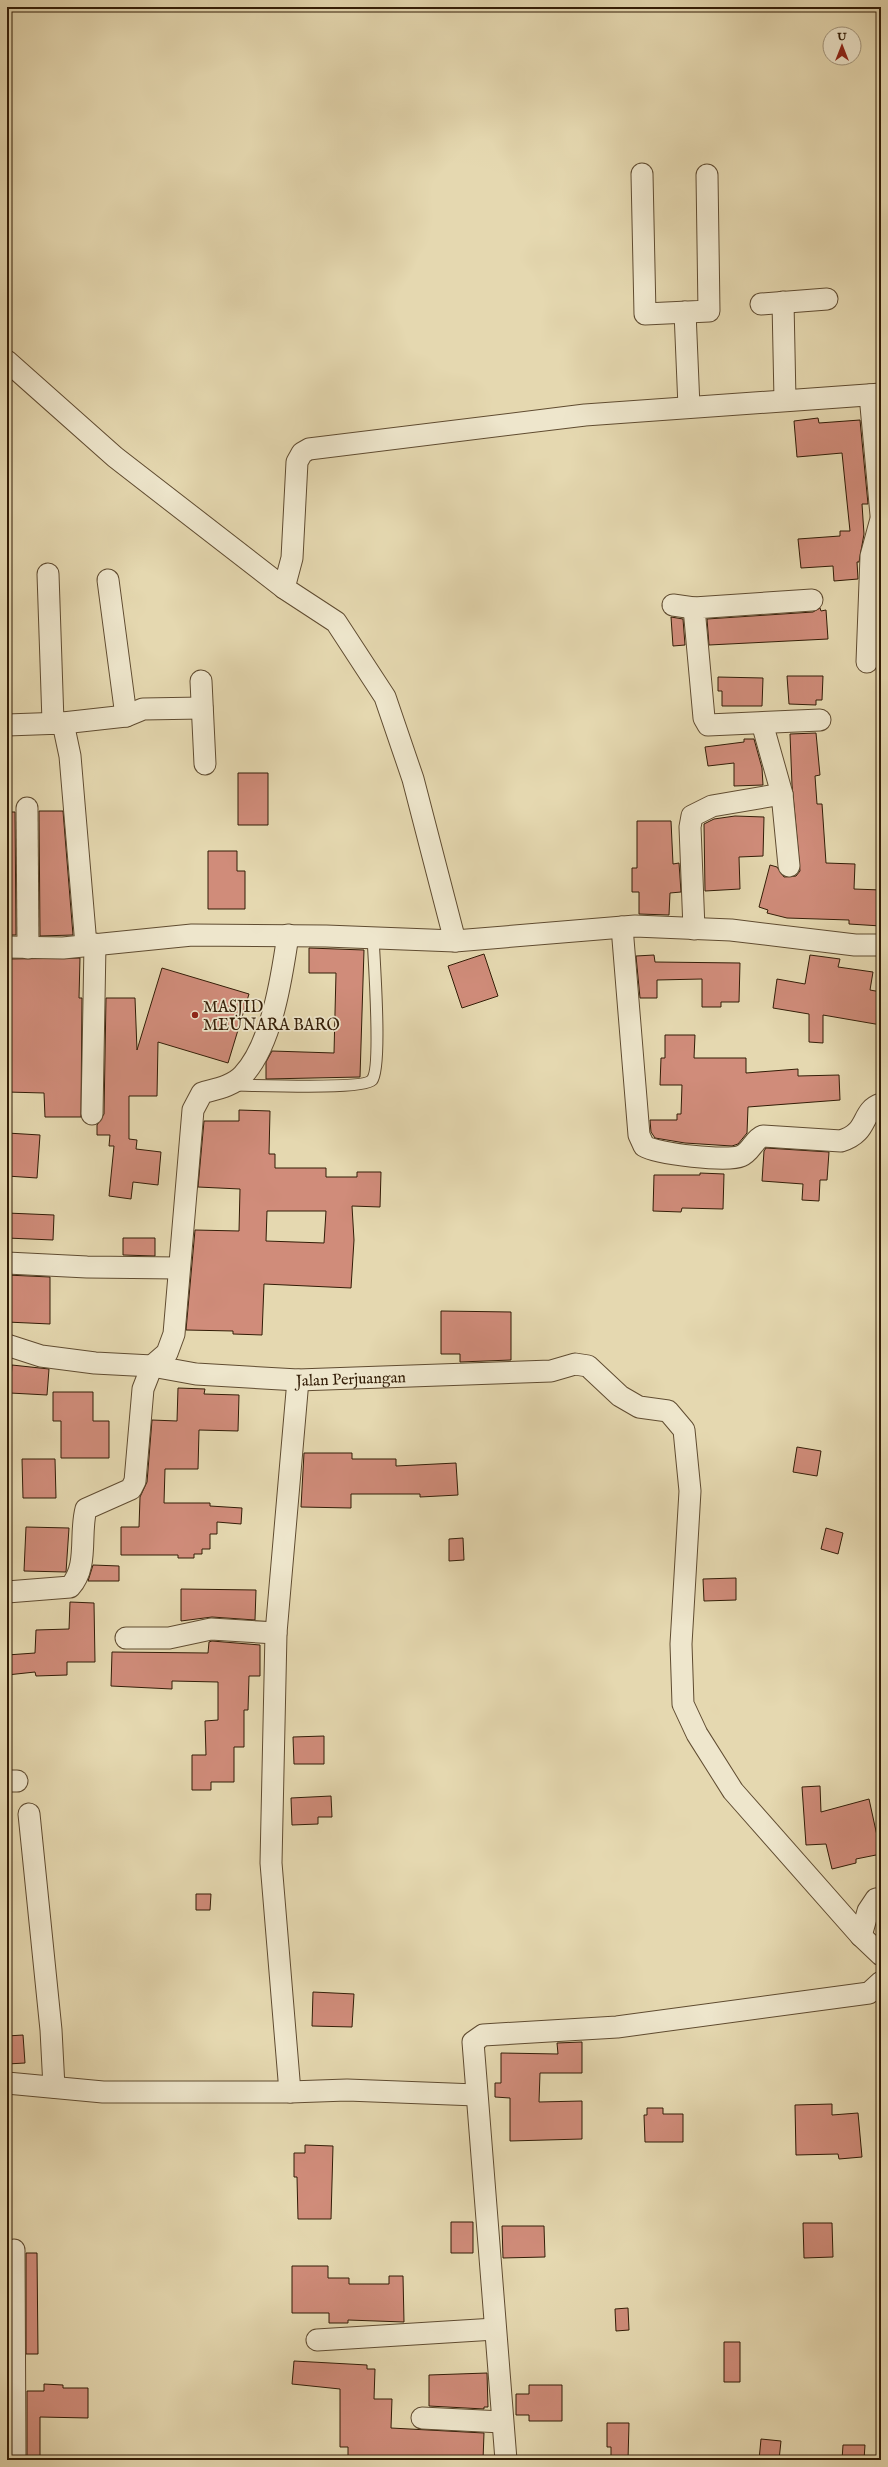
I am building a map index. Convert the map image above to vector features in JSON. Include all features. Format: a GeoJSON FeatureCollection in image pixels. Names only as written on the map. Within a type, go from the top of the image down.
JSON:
{"type":"FeatureCollection","features":[{"type":"Feature","properties":{"kind":"street"},"geometry":{"type":"LineString","coordinates":[[642,174],[644,314],[709,311],[707,175]]}},
{"type":"Feature","properties":{"kind":"street"},"geometry":{"type":"LineString","coordinates":[[761,304],[827,299]]}},
{"type":"Feature","properties":{"kind":"street"},"geometry":{"type":"LineString","coordinates":[[783,302],[785,400]]}},
{"type":"Feature","properties":{"kind":"street"},"geometry":{"type":"LineString","coordinates":[[685,312],[689,407]]}},
{"type":"Feature","properties":{"kind":"street"},"geometry":{"type":"LineString","coordinates":[[7,361],[115,457],[284,588],[336,622],[385,697],[414,779],[443,941]]}},
{"type":"Feature","properties":{"kind":"street"},"geometry":{"type":"LineString","coordinates":[[284,588],[292,558],[297,462],[302,453],[309,449],[585,415],[785,400],[876,395],[881,515]]}},
{"type":"Feature","properties":{"kind":"street"},"geometry":{"type":"LineString","coordinates":[[867,662],[871,556],[881,519]]}},
{"type":"Feature","properties":{"kind":"street"},"geometry":{"type":"LineString","coordinates":[[48,574],[58,722],[70,756],[91,944],[92,1114]]}},
{"type":"Feature","properties":{"kind":"street"},"geometry":{"type":"LineString","coordinates":[[108,580],[126,716]]}},
{"type":"Feature","properties":{"kind":"street"},"geometry":{"type":"LineString","coordinates":[[673,605],[694,608],[812,600]]}},
{"type":"Feature","properties":{"kind":"street"},"geometry":{"type":"LineString","coordinates":[[694,608],[704,718],[708,725],[820,720]]}},
{"type":"Feature","properties":{"kind":"street"},"geometry":{"type":"LineString","coordinates":[[201,681],[205,764]]}},
{"type":"Feature","properties":{"kind":"street"},"geometry":{"type":"LineString","coordinates":[[7,725],[126,716],[143,709],[202,708]]}},
{"type":"Feature","properties":{"kind":"street"},"geometry":{"type":"LineString","coordinates":[[762,723],[782,794],[789,866]]}},
{"type":"Feature","properties":{"kind":"street"},"geometry":{"type":"LineString","coordinates":[[694,929],[690,827],[692,816],[712,806],[782,794]]}},
{"type":"Feature","properties":{"kind":"street"},"geometry":{"type":"LineString","coordinates":[[27,808],[28,948]]}},
{"type":"Feature","properties":{"kind":"street"},"geometry":{"type":"LineString","coordinates":[[622,927],[639,1135],[644,1146],[659,1152],[732,1159],[751,1150],[759,1137],[763,1136],[841,1141],[856,1134],[870,1110],[881,1104]]}},
{"type":"Feature","properties":{"kind":"street"},"geometry":{"type":"LineString","coordinates":[[7,947],[63,948],[192,935],[373,937],[443,941],[622,927],[731,930],[855,945],[881,945]]}},
{"type":"Feature","properties":{"kind":"street"},"geometry":{"type":"LineString","coordinates":[[7,1592],[70,1587],[78,1578],[82,1564],[82,1523],[86,1509],[131,1488],[135,1481],[143,1389],[152,1366],[167,1353],[174,1334],[178,1268],[193,1110],[202,1093],[231,1084],[243,1076],[253,1061],[268,1030],[281,983],[288,935]]}},
{"type":"Feature","properties":{"kind":"street"},"geometry":{"type":"LineString","coordinates":[[7,1263],[87,1267],[178,1268]]}},
{"type":"Feature","properties":{"kind":"street","name":"Jalan Perjuangan"},"geometry":{"type":"LineString","coordinates":[[7,1345],[41,1356],[95,1363],[152,1366],[196,1374],[298,1380],[551,1371],[575,1364],[588,1366],[620,1396],[639,1407],[668,1412],[684,1430],[690,1491],[681,1644],[683,1704],[697,1734],[733,1791],[861,1936]]}},
{"type":"Feature","properties":{"kind":"street"},"geometry":{"type":"LineString","coordinates":[[290,2092],[271,1863],[276,1633],[298,1380]]}},
{"type":"Feature","properties":{"kind":"street"},"geometry":{"type":"LineString","coordinates":[[126,1638],[169,1638],[211,1629],[276,1633]]}},
{"type":"Feature","properties":{"kind":"street"},"geometry":{"type":"LineString","coordinates":[[29,1814],[51,2030],[54,2088]]}},
{"type":"Feature","properties":{"kind":"street"},"geometry":{"type":"LineString","coordinates":[[881,1898],[876,1899],[868,1911],[861,1936],[881,1955]]}},
{"type":"Feature","properties":{"kind":"street"},"geometry":{"type":"LineString","coordinates":[[506,2460],[473,2042],[483,2035],[617,2027],[875,1988]]}},
{"type":"Feature","properties":{"kind":"street"},"geometry":{"type":"LineString","coordinates":[[7,2083],[103,2092],[290,2092],[347,2090],[476,2095]]}},
{"type":"Feature","properties":{"kind":"street"},"geometry":{"type":"LineString","coordinates":[[14,2250],[15,2460]]}},
{"type":"Feature","properties":{"kind":"street"},"geometry":{"type":"LineString","coordinates":[[317,2340],[495,2329]]}},
{"type":"Feature","properties":{"kind":"street"},"geometry":{"type":"LineString","coordinates":[[422,2418],[502,2422]]}},
{"type":"Feature","properties":{"kind":"lane"},"geometry":{"type":"LineString","coordinates":[[231,1084],[333,1086],[366,1084],[372,1080],[375,1074],[376,1047],[373,937]]}},
{"type":"Feature","properties":{"kind":"building"},"geometry":{"type":"Polygon","coordinates":[[[818,418],[819,423],[860,420],[868,504],[862,504],[864,534],[859,562],[857,562],[858,579],[834,581],[833,566],[801,568],[798,539],[840,536],[840,531],[850,531],[842,453],[797,457],[794,421],[818,418]]]}},
{"type":"Feature","properties":{"kind":"building"},"geometry":{"type":"Polygon","coordinates":[[[820,608],[821,611],[826,610],[828,639],[709,645],[707,619],[813,612],[820,608]]]}},
{"type":"Feature","properties":{"kind":"building"},"geometry":{"type":"Polygon","coordinates":[[[671,617],[683,619],[685,645],[673,646],[671,617]]]}},
{"type":"Feature","properties":{"kind":"building"},"geometry":{"type":"Polygon","coordinates":[[[787,676],[823,676],[822,700],[816,700],[816,705],[789,704],[787,676]]]}},
{"type":"Feature","properties":{"kind":"building"},"geometry":{"type":"Polygon","coordinates":[[[718,677],[763,678],[762,706],[722,706],[722,691],[718,691],[718,677]]]}},
{"type":"Feature","properties":{"kind":"building"},"geometry":{"type":"Polygon","coordinates":[[[816,733],[820,775],[815,776],[817,804],[822,804],[826,863],[855,864],[854,889],[881,890],[881,926],[849,924],[849,920],[787,918],[767,913],[768,910],[759,907],[770,865],[777,867],[784,877],[796,876],[800,871],[792,785],[790,734],[816,733]]]}},
{"type":"Feature","properties":{"kind":"building"},"geometry":{"type":"Polygon","coordinates":[[[744,739],[754,739],[762,768],[763,785],[734,786],[734,763],[708,766],[705,747],[744,742],[744,739]]]}},
{"type":"Feature","properties":{"kind":"building"},"geometry":{"type":"Polygon","coordinates":[[[238,773],[268,773],[268,825],[238,825],[238,773]]]}},
{"type":"Feature","properties":{"kind":"building"},"geometry":{"type":"Polygon","coordinates":[[[39,811],[63,811],[73,935],[40,936],[39,811]]]}},
{"type":"Feature","properties":{"kind":"building"},"geometry":{"type":"Polygon","coordinates":[[[7,812],[15,812],[16,935],[7,935],[7,812]]]}},
{"type":"Feature","properties":{"kind":"building"},"geometry":{"type":"Polygon","coordinates":[[[735,816],[764,817],[763,856],[739,857],[740,889],[705,891],[704,824],[714,819],[735,816]]]}},
{"type":"Feature","properties":{"kind":"building"},"geometry":{"type":"Polygon","coordinates":[[[637,821],[671,821],[673,864],[679,863],[681,892],[670,893],[669,915],[639,914],[639,892],[632,892],[632,868],[637,868],[637,821]]]}},
{"type":"Feature","properties":{"kind":"building"},"geometry":{"type":"Polygon","coordinates":[[[208,851],[237,851],[237,871],[245,871],[245,909],[208,909],[208,851]]]}},
{"type":"Feature","properties":{"kind":"building"},"geometry":{"type":"Polygon","coordinates":[[[309,948],[364,950],[360,1077],[266,1079],[266,1062],[272,1051],[334,1053],[336,973],[309,973],[309,948]]]}},
{"type":"Feature","properties":{"kind":"building"},"geometry":{"type":"Polygon","coordinates":[[[484,954],[498,996],[462,1008],[448,966],[484,954]]]}},
{"type":"Feature","properties":{"kind":"building"},"geometry":{"type":"Polygon","coordinates":[[[654,955],[655,962],[740,963],[739,1002],[721,1002],[721,1007],[702,1007],[702,979],[657,980],[657,998],[640,998],[636,956],[654,955]]]}},
{"type":"Feature","properties":{"kind":"building"},"geometry":{"type":"Polygon","coordinates":[[[810,955],[840,959],[838,967],[873,972],[870,990],[881,992],[881,1025],[823,1015],[823,1043],[809,1042],[809,1014],[773,1008],[777,979],[805,984],[810,955]]]}},
{"type":"Feature","properties":{"kind":"building"},"geometry":{"type":"Polygon","coordinates":[[[80,958],[79,998],[82,998],[81,1117],[45,1117],[44,1093],[7,1092],[7,959],[80,958]]]}},
{"type":"Feature","properties":{"kind":"building"},"geometry":{"type":"Polygon","coordinates":[[[162,968],[249,994],[228,1063],[158,1042],[157,1096],[129,1096],[129,1139],[137,1140],[136,1149],[161,1152],[158,1185],[133,1182],[131,1199],[109,1196],[114,1146],[109,1146],[110,1135],[97,1135],[97,1125],[104,1114],[106,998],[135,998],[137,1050],[162,968]]]}},
{"type":"Feature","properties":{"kind":"building"},"geometry":{"type":"Polygon","coordinates":[[[665,1035],[695,1035],[694,1058],[746,1058],[746,1073],[798,1069],[798,1076],[839,1075],[840,1100],[748,1107],[747,1133],[738,1144],[732,1146],[685,1143],[655,1138],[651,1132],[650,1120],[677,1120],[677,1114],[681,1114],[682,1085],[660,1085],[661,1058],[665,1058],[665,1035]]]}},
{"type":"Feature","properties":{"kind":"building"},"geometry":{"type":"Polygon","coordinates":[[[239,1110],[270,1111],[269,1154],[275,1154],[275,1168],[326,1168],[326,1177],[357,1177],[357,1172],[381,1172],[380,1207],[352,1206],[354,1240],[351,1288],[264,1284],[262,1335],[233,1334],[233,1331],[186,1330],[195,1230],[239,1231],[240,1189],[198,1187],[204,1121],[239,1121],[239,1110]],[[267,1211],[266,1241],[324,1243],[326,1211],[267,1211]]]}},
{"type":"Feature","properties":{"kind":"building"},"geometry":{"type":"Polygon","coordinates":[[[7,1133],[40,1135],[37,1178],[7,1176],[7,1133]]]}},
{"type":"Feature","properties":{"kind":"building"},"geometry":{"type":"Polygon","coordinates":[[[766,1148],[829,1152],[827,1180],[820,1180],[819,1201],[802,1200],[803,1184],[762,1181],[764,1151],[766,1148]]]}},
{"type":"Feature","properties":{"kind":"building"},"geometry":{"type":"Polygon","coordinates":[[[700,1173],[724,1174],[723,1209],[682,1208],[681,1212],[653,1211],[654,1175],[700,1175],[700,1173]]]}},
{"type":"Feature","properties":{"kind":"building"},"geometry":{"type":"Polygon","coordinates":[[[7,1213],[54,1215],[53,1240],[7,1238],[7,1213]]]}},
{"type":"Feature","properties":{"kind":"building"},"geometry":{"type":"Polygon","coordinates":[[[123,1238],[155,1238],[155,1256],[123,1255],[123,1238]]]}},
{"type":"Feature","properties":{"kind":"building"},"geometry":{"type":"Polygon","coordinates":[[[7,1275],[50,1277],[50,1324],[7,1322],[7,1275]]]}},
{"type":"Feature","properties":{"kind":"building"},"geometry":{"type":"Polygon","coordinates":[[[441,1311],[511,1312],[511,1360],[460,1362],[460,1354],[441,1354],[441,1311]]]}},
{"type":"Feature","properties":{"kind":"building"},"geometry":{"type":"Polygon","coordinates":[[[12,1365],[49,1369],[47,1395],[10,1393],[12,1365]]]}},
{"type":"Feature","properties":{"kind":"building"},"geometry":{"type":"Polygon","coordinates":[[[178,1388],[205,1389],[204,1394],[239,1395],[238,1431],[199,1430],[198,1469],[165,1469],[164,1503],[210,1503],[210,1506],[242,1508],[241,1524],[217,1522],[217,1534],[210,1534],[210,1549],[202,1549],[202,1554],[194,1554],[194,1558],[178,1558],[178,1555],[121,1555],[121,1527],[139,1527],[140,1497],[147,1482],[152,1420],[177,1421],[178,1388]]]}},
{"type":"Feature","properties":{"kind":"building"},"geometry":{"type":"Polygon","coordinates":[[[53,1392],[93,1392],[93,1421],[109,1421],[109,1458],[61,1458],[61,1421],[53,1421],[53,1392]]]}},
{"type":"Feature","properties":{"kind":"building"},"geometry":{"type":"Polygon","coordinates":[[[797,1447],[821,1451],[817,1476],[793,1472],[797,1447]]]}},
{"type":"Feature","properties":{"kind":"building"},"geometry":{"type":"Polygon","coordinates":[[[304,1453],[352,1453],[352,1459],[396,1459],[396,1466],[456,1463],[458,1495],[420,1497],[420,1494],[351,1494],[351,1508],[301,1507],[304,1453]]]}},
{"type":"Feature","properties":{"kind":"building"},"geometry":{"type":"Polygon","coordinates":[[[22,1459],[55,1459],[56,1498],[23,1498],[22,1459]]]}},
{"type":"Feature","properties":{"kind":"building"},"geometry":{"type":"Polygon","coordinates":[[[26,1527],[69,1528],[66,1572],[24,1571],[26,1527]]]}},
{"type":"Feature","properties":{"kind":"building"},"geometry":{"type":"Polygon","coordinates":[[[826,1528],[843,1533],[838,1554],[821,1549],[826,1528]]]}},
{"type":"Feature","properties":{"kind":"building"},"geometry":{"type":"Polygon","coordinates":[[[463,1538],[464,1560],[449,1561],[449,1539],[463,1538]]]}},
{"type":"Feature","properties":{"kind":"building"},"geometry":{"type":"Polygon","coordinates":[[[93,1565],[119,1566],[119,1581],[88,1581],[93,1565]]]}},
{"type":"Feature","properties":{"kind":"building"},"geometry":{"type":"Polygon","coordinates":[[[736,1578],[736,1600],[704,1601],[703,1579],[736,1578]]]}},
{"type":"Feature","properties":{"kind":"building"},"geometry":{"type":"Polygon","coordinates":[[[181,1589],[256,1590],[255,1620],[212,1617],[181,1621],[181,1589]]]}},
{"type":"Feature","properties":{"kind":"building"},"geometry":{"type":"Polygon","coordinates":[[[70,1602],[94,1603],[95,1662],[67,1662],[67,1675],[36,1676],[35,1672],[7,1675],[7,1655],[35,1653],[36,1630],[69,1629],[70,1602]]]}},
{"type":"Feature","properties":{"kind":"building"},"geometry":{"type":"Polygon","coordinates":[[[209,1642],[260,1645],[260,1676],[249,1676],[248,1710],[244,1710],[244,1747],[234,1747],[234,1782],[211,1782],[211,1790],[192,1790],[192,1755],[206,1755],[205,1721],[218,1720],[218,1682],[172,1681],[172,1689],[111,1686],[112,1652],[208,1653],[209,1642]]]}},
{"type":"Feature","properties":{"kind":"building"},"geometry":{"type":"Polygon","coordinates":[[[324,1736],[324,1764],[294,1764],[293,1737],[324,1736]]]}},
{"type":"Feature","properties":{"kind":"building"},"geometry":{"type":"Polygon","coordinates":[[[820,1786],[821,1812],[869,1799],[881,1854],[856,1859],[856,1863],[832,1869],[826,1844],[806,1845],[802,1787],[820,1786]]]}},
{"type":"Feature","properties":{"kind":"building"},"geometry":{"type":"Polygon","coordinates":[[[331,1796],[332,1817],[318,1817],[318,1824],[292,1825],[291,1798],[331,1796]]]}},
{"type":"Feature","properties":{"kind":"building"},"geometry":{"type":"Polygon","coordinates":[[[196,1894],[211,1894],[210,1910],[196,1910],[196,1894]]]}},
{"type":"Feature","properties":{"kind":"building"},"geometry":{"type":"Polygon","coordinates":[[[313,1992],[354,1994],[352,2027],[312,2026],[313,1992]]]}},
{"type":"Feature","properties":{"kind":"building"},"geometry":{"type":"Polygon","coordinates":[[[23,2035],[25,2063],[7,2064],[7,2036],[23,2035]]]}},
{"type":"Feature","properties":{"kind":"building"},"geometry":{"type":"Polygon","coordinates":[[[582,2042],[582,2073],[540,2073],[539,2102],[582,2101],[582,2139],[510,2141],[510,2098],[495,2097],[495,2083],[501,2083],[501,2053],[558,2054],[557,2043],[582,2042]]]}},
{"type":"Feature","properties":{"kind":"building"},"geometry":{"type":"Polygon","coordinates":[[[832,2104],[832,2115],[858,2113],[862,2157],[839,2159],[838,2154],[796,2155],[795,2105],[832,2104]]]}},
{"type":"Feature","properties":{"kind":"building"},"geometry":{"type":"Polygon","coordinates":[[[647,2108],[663,2108],[663,2114],[683,2114],[683,2142],[645,2142],[644,2115],[647,2115],[647,2108]]]}},
{"type":"Feature","properties":{"kind":"building"},"geometry":{"type":"Polygon","coordinates":[[[305,2145],[333,2146],[331,2219],[298,2219],[297,2177],[294,2177],[294,2153],[305,2153],[305,2145]]]}},
{"type":"Feature","properties":{"kind":"building"},"geometry":{"type":"Polygon","coordinates":[[[451,2222],[473,2222],[473,2253],[451,2253],[451,2222]]]}},
{"type":"Feature","properties":{"kind":"building"},"geometry":{"type":"Polygon","coordinates":[[[803,2223],[832,2223],[833,2257],[804,2258],[803,2223]]]}},
{"type":"Feature","properties":{"kind":"building"},"geometry":{"type":"Polygon","coordinates":[[[502,2226],[544,2226],[545,2257],[503,2258],[502,2226]]]}},
{"type":"Feature","properties":{"kind":"building"},"geometry":{"type":"Polygon","coordinates":[[[26,2253],[37,2253],[38,2354],[26,2354],[26,2253]]]}},
{"type":"Feature","properties":{"kind":"building"},"geometry":{"type":"Polygon","coordinates":[[[292,2266],[328,2266],[328,2278],[349,2278],[349,2284],[389,2284],[389,2276],[403,2276],[404,2322],[348,2320],[348,2323],[329,2323],[329,2313],[292,2313],[292,2266]]]}},
{"type":"Feature","properties":{"kind":"building"},"geometry":{"type":"Polygon","coordinates":[[[628,2308],[629,2330],[616,2331],[615,2309],[628,2308]]]}},
{"type":"Feature","properties":{"kind":"building"},"geometry":{"type":"Polygon","coordinates":[[[724,2342],[740,2342],[740,2382],[724,2382],[724,2342]]]}},
{"type":"Feature","properties":{"kind":"building"},"geometry":{"type":"Polygon","coordinates":[[[294,2361],[367,2365],[367,2369],[375,2369],[374,2399],[392,2399],[391,2428],[484,2433],[483,2460],[348,2460],[348,2447],[340,2447],[340,2389],[292,2384],[294,2361]]]}},
{"type":"Feature","properties":{"kind":"building"},"geometry":{"type":"Polygon","coordinates":[[[487,2373],[488,2407],[484,2407],[484,2409],[429,2406],[429,2375],[487,2373]]]}},
{"type":"Feature","properties":{"kind":"building"},"geometry":{"type":"Polygon","coordinates":[[[44,2384],[63,2385],[63,2388],[88,2388],[88,2418],[40,2417],[40,2460],[27,2460],[27,2391],[44,2391],[44,2384]]]}},
{"type":"Feature","properties":{"kind":"building"},"geometry":{"type":"Polygon","coordinates":[[[529,2385],[562,2385],[562,2421],[529,2421],[529,2415],[516,2415],[516,2394],[529,2394],[529,2385]]]}},
{"type":"Feature","properties":{"kind":"building"},"geometry":{"type":"Polygon","coordinates":[[[607,2423],[629,2423],[628,2460],[611,2460],[611,2447],[607,2447],[607,2423]]]}},
{"type":"Feature","properties":{"kind":"building"},"geometry":{"type":"Polygon","coordinates":[[[761,2439],[781,2441],[779,2460],[759,2460],[761,2439]]]}},
{"type":"Feature","properties":{"kind":"building"},"geometry":{"type":"Polygon","coordinates":[[[843,2445],[865,2445],[864,2460],[842,2460],[843,2445]]]}},
{"type":"Feature","properties":{"kind":"place","name":"MASJID MEUNARA BARO"},"geometry":{"type":"Point","coordinates":[195,1015]}}]}
